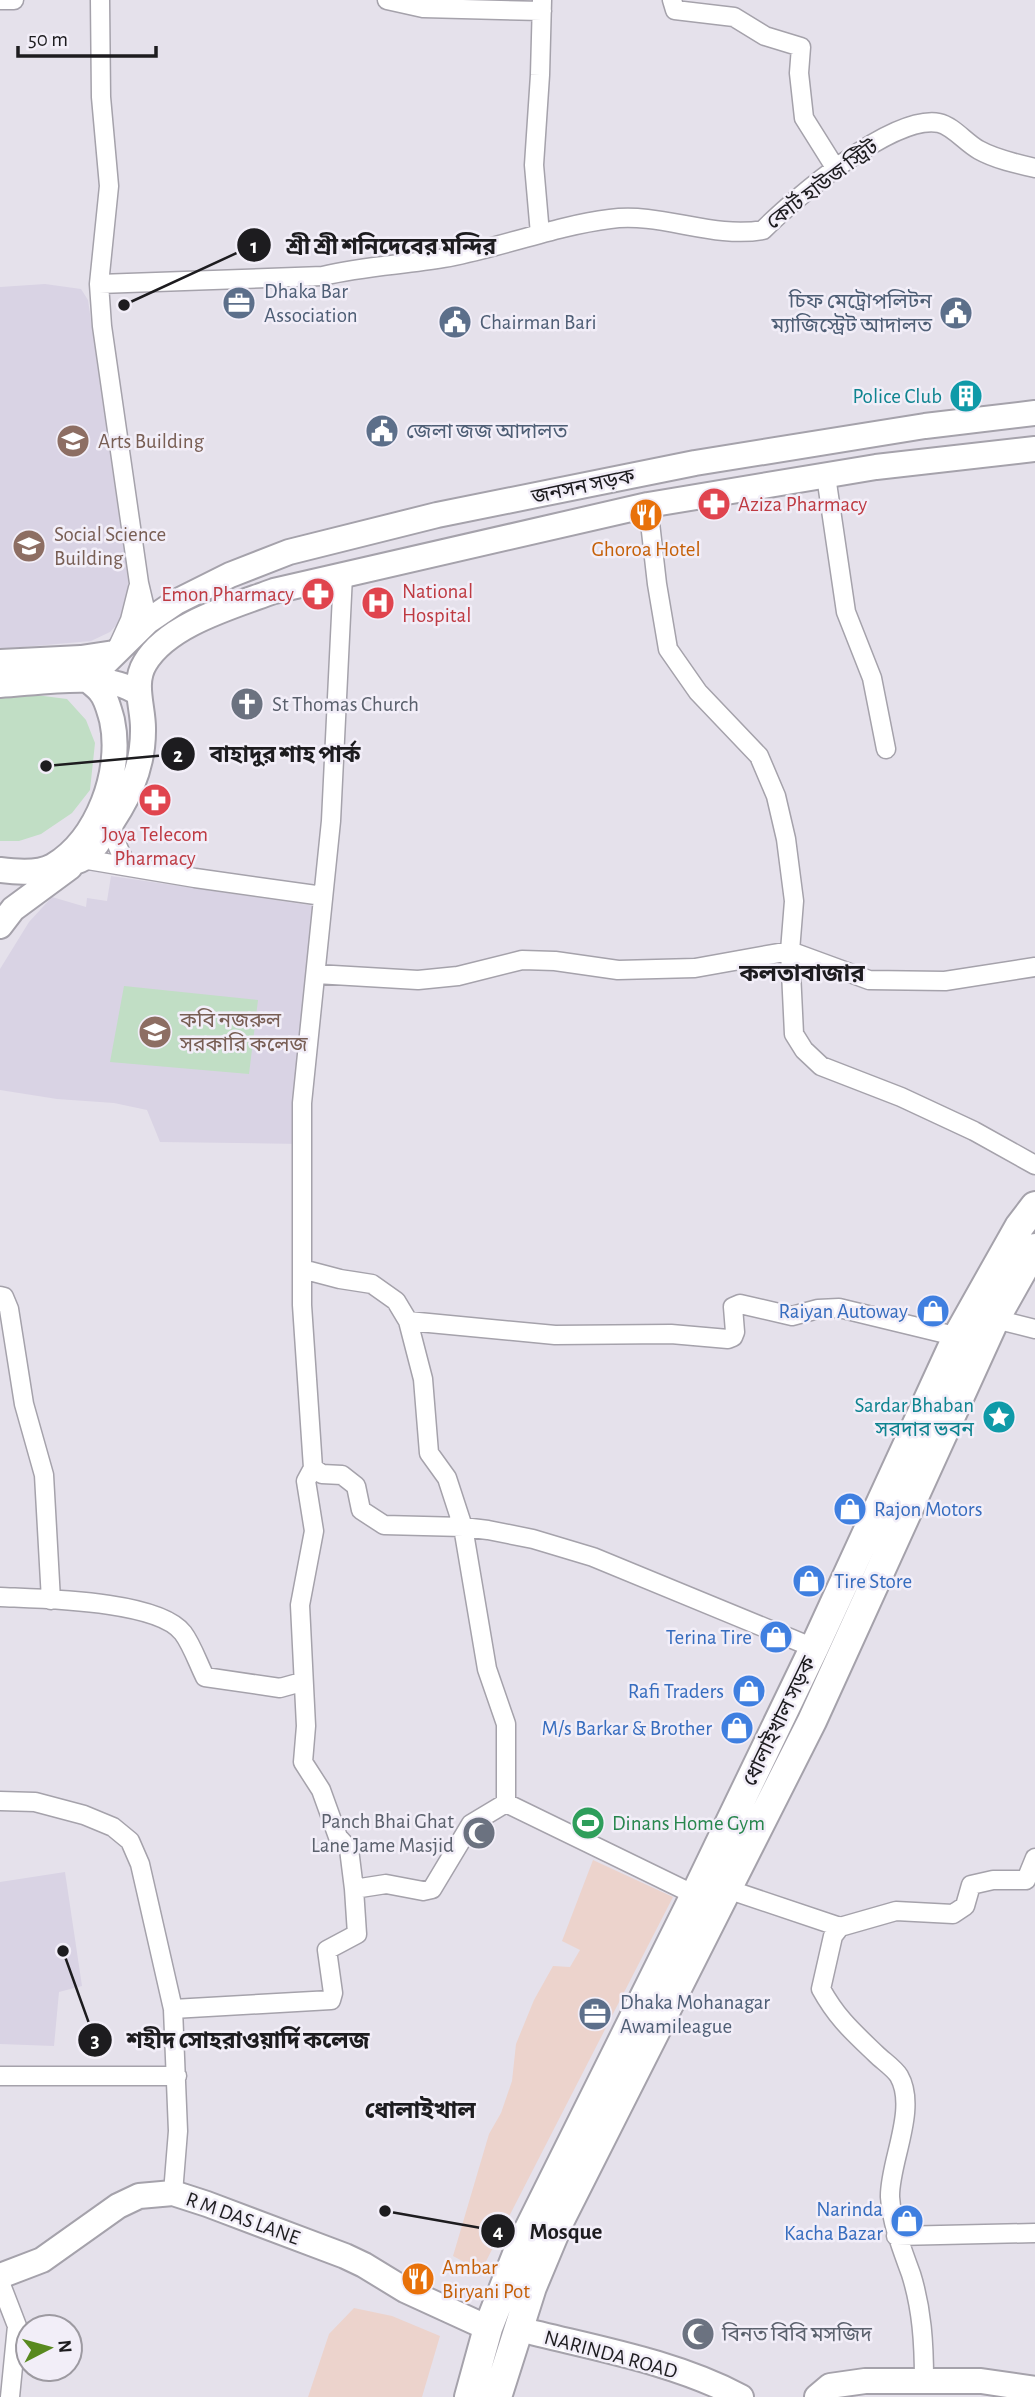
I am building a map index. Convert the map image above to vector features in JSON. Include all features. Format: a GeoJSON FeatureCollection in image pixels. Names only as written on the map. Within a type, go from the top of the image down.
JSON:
{"type":"FeatureCollection","features":[{"type":"Feature","properties":{"kind":"main road","name":"জনসন সড়ক"},"geometry":{"type":"LineString","coordinates":[[88,680],[148,621],[176,602],[289,552],[437,515],[695,463],[925,426],[1035,413]]}},
{"type":"Feature","properties":{"kind":"main road"},"geometry":{"type":"LineString","coordinates":[[925,426],[930,461]]}},
{"type":"Feature","properties":{"kind":"main road","name":"জনসন সড়ক"},"geometry":{"type":"LineString","coordinates":[[156,649],[172,635],[236,605],[274,591],[648,505],[826,476],[1035,449]]}},
{"type":"Feature","properties":{"kind":"main road"},"geometry":{"type":"LineString","coordinates":[[695,463],[699,496]]}},
{"type":"Feature","properties":{"kind":"main road"},"geometry":{"type":"LineString","coordinates":[[0,926],[21,903],[82,859],[113,822],[136,776],[144,729],[138,682],[144,664],[156,649],[148,621]]}},
{"type":"Feature","properties":{"kind":"main road"},"geometry":{"type":"LineString","coordinates":[[0,662],[81,658],[114,653]]}},
{"type":"Feature","properties":{"kind":"main road"},"geometry":{"type":"LineString","coordinates":[[0,685],[88,680],[118,682],[139,694]]}},
{"type":"Feature","properties":{"kind":"main road"},"geometry":{"type":"LineString","coordinates":[[51,867],[79,842],[94,820],[109,790],[114,771],[115,733],[108,706],[101,691],[88,680]]}},
{"type":"Feature","properties":{"kind":"main road"},"geometry":{"type":"LineString","coordinates":[[0,870],[29,871],[82,859]]}},
{"type":"Feature","properties":{"kind":"main road","name":"ধোলাইখাল সড়ক"},"geometry":{"type":"LineString","coordinates":[[668,1978],[695,1895],[814,1648],[957,1337],[1019,1227],[1035,1206]]}},
{"type":"Feature","properties":{"kind":"main road","name":"ধোলাইখাল সড়ক"},"geometry":{"type":"LineString","coordinates":[[469,2397],[488,2329],[519,2249],[604,2106],[668,1978],[727,1889],[813,1721],[990,1332],[1035,1248]]}},
{"type":"Feature","properties":{"kind":"main road","name":"ধোলাইখাল সড়ক"},"geometry":{"type":"LineString","coordinates":[[498,2397],[532,2287],[604,2106]]}},
{"type":"Feature","properties":{"kind":"main road","name":"R M DAS LANE"},"geometry":{"type":"LineString","coordinates":[[0,2276],[42,2260],[118,2206],[139,2196],[173,2193],[364,2264],[399,2287],[488,2329]]}},
{"type":"Feature","properties":{"kind":"main road","name":"NARINDA ROAD"},"geometry":{"type":"LineString","coordinates":[[519,2329],[664,2367],[718,2385],[741,2397]]}},
{"type":"Feature","properties":{"kind":"main road"},"geometry":{"type":"LineString","coordinates":[[817,2397],[830,2386],[866,2389],[924,2380],[981,2381],[1035,2389]]}},
{"type":"Feature","properties":{"kind":"street"},"geometry":{"type":"LineString","coordinates":[[0,0],[14,0]]}},
{"type":"Feature","properties":{"kind":"street"},"geometry":{"type":"LineString","coordinates":[[100,0],[101,97],[109,186],[99,284],[102,326],[139,583],[148,621]]}},
{"type":"Feature","properties":{"kind":"street"},"geometry":{"type":"LineString","coordinates":[[387,0],[423,8],[542,5],[534,165],[540,234]]}},
{"type":"Feature","properties":{"kind":"street"},"geometry":{"type":"LineString","coordinates":[[672,0],[676,10],[734,17],[765,36],[800,47],[799,73],[804,118],[835,169]]}},
{"type":"Feature","properties":{"kind":"street","name":"কোর্ট হাউজ স্ট্রিট"},"geometry":{"type":"LineString","coordinates":[[99,284],[323,276],[446,257],[612,218],[663,221],[727,232],[763,230],[835,169],[888,135],[922,122],[942,124],[980,151],[1035,169]]}},
{"type":"Feature","properties":{"kind":"street"},"geometry":{"type":"LineString","coordinates":[[826,476],[846,612],[872,678],[886,749]]}},
{"type":"Feature","properties":{"kind":"street"},"geometry":{"type":"LineString","coordinates":[[648,505],[668,649],[698,692],[759,756],[776,796],[786,839],[794,901],[790,951],[794,1034],[821,1066],[901,1097],[974,1131],[1035,1165]]}},
{"type":"Feature","properties":{"kind":"street"},"geometry":{"type":"LineString","coordinates":[[173,2009],[331,2000],[333,1993],[327,1950],[357,1934],[349,1849],[338,1837],[321,1790],[303,1762],[306,1726],[300,1605],[314,1531],[306,1481],[313,1468],[303,1325],[302,1103],[331,821],[343,575]]}},
{"type":"Feature","properties":{"kind":"street"},"geometry":{"type":"LineString","coordinates":[[114,653],[130,621],[139,583]]}},
{"type":"Feature","properties":{"kind":"street"},"geometry":{"type":"LineString","coordinates":[[113,822],[112,834],[127,866]]}},
{"type":"Feature","properties":{"kind":"street"},"geometry":{"type":"LineString","coordinates":[[82,859],[323,897]]}},
{"type":"Feature","properties":{"kind":"street"},"geometry":{"type":"LineString","coordinates":[[316,974],[418,981],[458,976],[522,960],[555,961],[618,970],[695,968],[790,951],[869,980],[945,981],[1035,967]]}},
{"type":"Feature","properties":{"kind":"street"},"geometry":{"type":"LineString","coordinates":[[302,1269],[372,1284],[396,1301],[408,1321],[423,1379],[429,1453],[447,1478],[463,1527],[487,1670],[506,1724],[506,1803]]}},
{"type":"Feature","properties":{"kind":"street"},"geometry":{"type":"LineString","coordinates":[[0,1296],[4,1297],[9,1309],[24,1404],[44,1475],[51,1600]]}},
{"type":"Feature","properties":{"kind":"street"},"geometry":{"type":"LineString","coordinates":[[408,1321],[555,1335],[671,1334],[728,1339],[733,1337],[735,1332],[733,1307],[740,1304],[792,1316],[818,1309],[839,1308],[957,1337],[1035,1329]]}},
{"type":"Feature","properties":{"kind":"street"},"geometry":{"type":"LineString","coordinates":[[313,1468],[322,1474],[342,1475],[356,1486],[361,1510],[384,1525],[463,1527],[533,1539],[593,1557],[814,1648]]}},
{"type":"Feature","properties":{"kind":"street"},"geometry":{"type":"LineString","coordinates":[[0,1597],[89,1602],[160,1616],[182,1632],[205,1677],[280,1688],[298,1683],[304,1686]]}},
{"type":"Feature","properties":{"kind":"street"},"geometry":{"type":"LineString","coordinates":[[0,1801],[35,1802],[84,1815],[113,1827],[131,1841],[140,1864],[173,2009],[177,2076],[173,2193]]}},
{"type":"Feature","properties":{"kind":"street"},"geometry":{"type":"LineString","coordinates":[[354,1889],[386,1884],[423,1891],[432,1889],[471,1824],[506,1803]]}},
{"type":"Feature","properties":{"kind":"street"},"geometry":{"type":"LineString","coordinates":[[506,1803],[695,1895]]}},
{"type":"Feature","properties":{"kind":"street"},"geometry":{"type":"LineString","coordinates":[[727,1889],[840,1927],[896,1911],[953,1914],[965,1906],[971,1885],[993,1880],[1030,1884],[1035,1858]]}},
{"type":"Feature","properties":{"kind":"street"},"geometry":{"type":"LineString","coordinates":[[840,1927],[833,1937],[821,1989],[835,2014],[899,2077],[904,2095],[905,2116],[890,2195],[896,2235],[911,2275],[920,2311],[925,2341],[924,2380]]}},
{"type":"Feature","properties":{"kind":"street"},"geometry":{"type":"LineString","coordinates":[[0,2076],[177,2076]]}},
{"type":"Feature","properties":{"kind":"street"},"geometry":{"type":"LineString","coordinates":[[896,2235],[1035,2234]]}},
{"type":"Feature","properties":{"kind":"street"},"geometry":{"type":"LineString","coordinates":[[0,2282],[17,2326],[10,2397]]}},
{"type":"Feature","properties":{"kind":"shaded area"},"geometry":{"type":"Polygon","coordinates":[[[45,284],[81,289],[88,300],[130,594],[123,618],[110,632],[91,641],[0,649],[0,287],[45,284]]]}},
{"type":"Feature","properties":{"kind":"shaded area","name":"কবি নজরুল সরকারি কলেজ"},"geometry":{"type":"Polygon","coordinates":[[[111,876],[322,907],[302,1144],[160,1142],[147,1110],[114,1103],[57,1099],[0,1090],[0,969],[29,922],[52,897],[86,907],[87,898],[107,901],[111,876]]]}},
{"type":"Feature","properties":{"kind":"shaded area"},"geometry":{"type":"Polygon","coordinates":[[[593,1860],[673,1897],[481,2271],[453,2256],[489,2134],[501,2113],[512,2081],[516,2044],[534,2000],[553,1966],[570,1967],[580,1950],[562,1941],[593,1860]]]}},
{"type":"Feature","properties":{"kind":"shaded area"},"geometry":{"type":"Polygon","coordinates":[[[65,1872],[82,1986],[59,1992],[54,2046],[0,2044],[0,1882],[65,1872]]]}},
{"type":"Feature","properties":{"kind":"shaded area"},"geometry":{"type":"Polygon","coordinates":[[[354,2308],[392,2316],[440,2336],[422,2397],[308,2397],[329,2334],[354,2308]]]}},
{"type":"Feature","properties":{"kind":"green space"},"geometry":{"type":"Polygon","coordinates":[[[20,693],[67,699],[86,720],[95,743],[90,790],[72,813],[41,834],[19,841],[0,841],[0,695],[20,693]]]}},
{"type":"Feature","properties":{"kind":"green space"},"geometry":{"type":"Polygon","coordinates":[[[124,986],[258,1000],[249,1074],[110,1062],[124,986]]]}},
{"type":"Feature","properties":{"kind":"place","name":"Dhaka Bar Association"},"geometry":{"type":"Point","coordinates":[239,303]}},
{"type":"Feature","properties":{"kind":"place","name":"শ্রী শ্রী শনিদেবের মন্দির"},"geometry":{"type":"Point","coordinates":[124,305]}},
{"type":"Feature","properties":{"kind":"place","name":"চিফ মেট্রোপলিটন ম্যাজিস্ট্রেট আদালত"},"geometry":{"type":"Point","coordinates":[956,313]}},
{"type":"Feature","properties":{"kind":"place","name":"Chairman Bari"},"geometry":{"type":"Point","coordinates":[455,322]}},
{"type":"Feature","properties":{"kind":"place","name":"Police Club"},"geometry":{"type":"Point","coordinates":[966,396]}},
{"type":"Feature","properties":{"kind":"place","name":"জেলা জজ আদালত"},"geometry":{"type":"Point","coordinates":[382,431]}},
{"type":"Feature","properties":{"kind":"place","name":"Arts Building"},"geometry":{"type":"Point","coordinates":[73,441]}},
{"type":"Feature","properties":{"kind":"place","name":"Aziza Pharmacy"},"geometry":{"type":"Point","coordinates":[714,504]}},
{"type":"Feature","properties":{"kind":"place","name":"Ghoroa Hotel"},"geometry":{"type":"Point","coordinates":[646,515]}},
{"type":"Feature","properties":{"kind":"place","name":"Social Science Building"},"geometry":{"type":"Point","coordinates":[29,546]}},
{"type":"Feature","properties":{"kind":"place","name":"Emon Pharmacy"},"geometry":{"type":"Point","coordinates":[318,594]}},
{"type":"Feature","properties":{"kind":"place","name":"National Hospital"},"geometry":{"type":"Point","coordinates":[378,603]}},
{"type":"Feature","properties":{"kind":"place","name":"St Thomas Church"},"geometry":{"type":"Point","coordinates":[247,704]}},
{"type":"Feature","properties":{"kind":"place","name":"বাহাদুর শাহ পার্ক"},"geometry":{"type":"Point","coordinates":[46,766]}},
{"type":"Feature","properties":{"kind":"place","name":"Joya Telecom Pharmacy"},"geometry":{"type":"Point","coordinates":[155,800]}},
{"type":"Feature","properties":{"kind":"place","name":"কবি নজরুল সরকারি কলেজ"},"geometry":{"type":"Point","coordinates":[155,1032]}},
{"type":"Feature","properties":{"kind":"place","name":"Raiyan Autoway"},"geometry":{"type":"Point","coordinates":[933,1311]}},
{"type":"Feature","properties":{"kind":"place","name":"Sardar Bhaban সরদার ভবন"},"geometry":{"type":"Point","coordinates":[999,1417]}},
{"type":"Feature","properties":{"kind":"place","name":"Rajon Motors"},"geometry":{"type":"Point","coordinates":[850,1509]}},
{"type":"Feature","properties":{"kind":"place","name":"Tire Store"},"geometry":{"type":"Point","coordinates":[809,1581]}},
{"type":"Feature","properties":{"kind":"place","name":"Terina Tire"},"geometry":{"type":"Point","coordinates":[776,1637]}},
{"type":"Feature","properties":{"kind":"place","name":"Rafi Traders"},"geometry":{"type":"Point","coordinates":[749,1691]}},
{"type":"Feature","properties":{"kind":"place","name":"M/s Barkar & Brother"},"geometry":{"type":"Point","coordinates":[737,1728]}},
{"type":"Feature","properties":{"kind":"place","name":"Dinans Home Gym"},"geometry":{"type":"Point","coordinates":[588,1823]}},
{"type":"Feature","properties":{"kind":"place","name":"Panch Bhai Ghat Lane Jame Masjid"},"geometry":{"type":"Point","coordinates":[479,1833]}},
{"type":"Feature","properties":{"kind":"place","name":"শহীদ সোহরাওয়ার্দি কলেজ"},"geometry":{"type":"Point","coordinates":[63,1951]}},
{"type":"Feature","properties":{"kind":"place","name":"Dhaka Mohanagar Awamileague"},"geometry":{"type":"Point","coordinates":[595,2014]}},
{"type":"Feature","properties":{"kind":"place","name":"Mosque"},"geometry":{"type":"Point","coordinates":[385,2211]}},
{"type":"Feature","properties":{"kind":"place","name":"Narinda Kacha Bazar"},"geometry":{"type":"Point","coordinates":[907,2221]}},
{"type":"Feature","properties":{"kind":"place","name":"Ambar Biryani Pot"},"geometry":{"type":"Point","coordinates":[418,2279]}},
{"type":"Feature","properties":{"kind":"place","name":"বিনত বিবি মসজিদ"},"geometry":{"type":"Point","coordinates":[698,2334]}},
{"type":"Feature","properties":{"kind":"district","name":"কলতাবাজার"},"geometry":{"type":"Point","coordinates":[802,973]}},
{"type":"Feature","properties":{"kind":"district","name":"ধোলাইখাল"},"geometry":{"type":"Point","coordinates":[420,2110]}}]}
